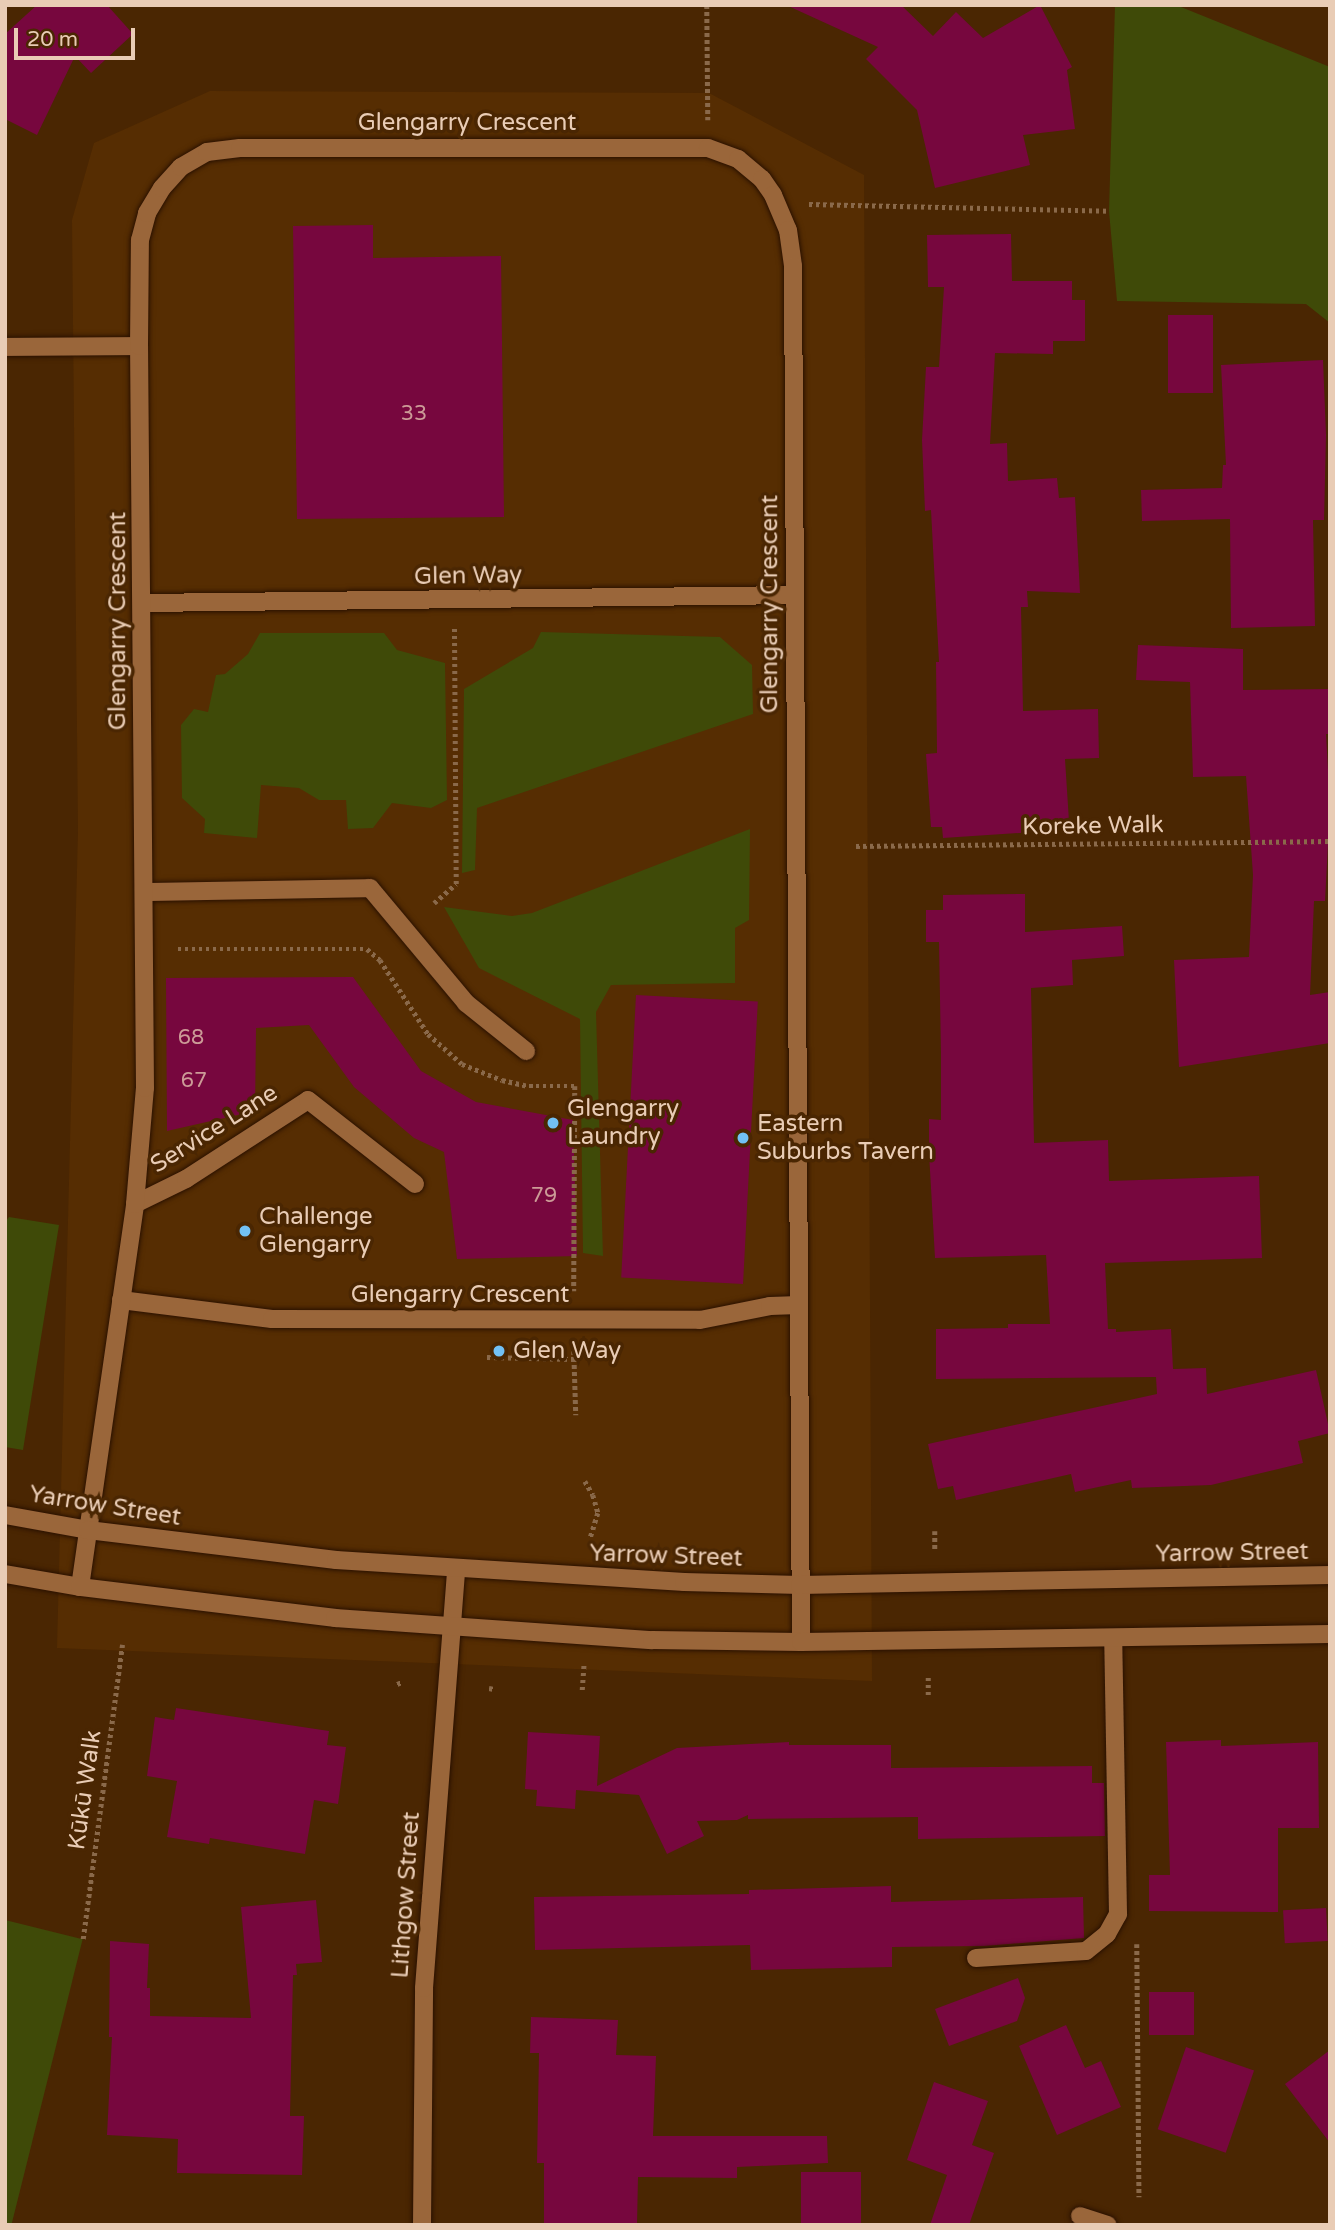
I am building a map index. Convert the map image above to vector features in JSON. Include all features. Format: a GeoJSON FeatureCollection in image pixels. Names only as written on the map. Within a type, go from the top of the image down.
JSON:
{"type":"FeatureCollection","features":[{"type":"Feature","properties":{"kind":"street","name":"Glengarry Crescent"},"geometry":{"type":"LineString","coordinates":[[80,1587],[135,1204],[145,1088],[139,346],[141,240],[147,213],[162,188],[181,167],[208,152],[240,148],[708,148],[738,159],[762,179],[777,203],[788,230],[793,266],[801,1642]]}},
{"type":"Feature","properties":{"kind":"street"},"geometry":{"type":"LineString","coordinates":[[5,347],[139,346]]}},
{"type":"Feature","properties":{"kind":"street","name":"Glen Way"},"geometry":{"type":"LineString","coordinates":[[143,603],[794,595]]}},
{"type":"Feature","properties":{"kind":"street"},"geometry":{"type":"LineString","coordinates":[[144,892],[370,888],[466,1003],[526,1051]]}},
{"type":"Feature","properties":{"kind":"street","name":"Service Lane"},"geometry":{"type":"LineString","coordinates":[[135,1204],[187,1179],[308,1100],[415,1184]]}},
{"type":"Feature","properties":{"kind":"street","name":"Glengarry Crescent"},"geometry":{"type":"LineString","coordinates":[[121,1300],[272,1319],[700,1320],[770,1306],[799,1305]]}},
{"type":"Feature","properties":{"kind":"street","name":"Yarrow Street"},"geometry":{"type":"LineString","coordinates":[[5,1515],[88,1530],[221,1548],[456,1570],[684,1582],[800,1585],[1330,1575]]}},
{"type":"Feature","properties":{"kind":"street","name":"Lithgow Street"},"geometry":{"type":"LineString","coordinates":[[422,2225],[424,1989],[456,1570]]}},
{"type":"Feature","properties":{"kind":"street"},"geometry":{"type":"LineString","coordinates":[[5,1574],[80,1587],[267,1611],[652,1640],[801,1642],[1330,1634]]}},
{"type":"Feature","properties":{"kind":"street"},"geometry":{"type":"LineString","coordinates":[[976,1958],[1086,1951],[1107,1934],[1118,1914],[1112,1638]]}},
{"type":"Feature","properties":{"kind":"street"},"geometry":{"type":"LineString","coordinates":[[1080,2216],[1108,2225]]}},
{"type":"Feature","properties":{"kind":"path"},"geometry":{"type":"LineString","coordinates":[[707,5],[708,148]]}},
{"type":"Feature","properties":{"kind":"path"},"geometry":{"type":"LineString","coordinates":[[777,203],[1109,211]]}},
{"type":"Feature","properties":{"kind":"path"},"geometry":{"type":"LineString","coordinates":[[434,902],[456,884],[454,626]]}},
{"type":"Feature","properties":{"kind":"path","name":"Koreke Walk"},"geometry":{"type":"LineString","coordinates":[[856,846],[1330,841]]}},
{"type":"Feature","properties":{"kind":"path"},"geometry":{"type":"LineString","coordinates":[[178,949],[367,949],[380,960],[428,1034],[462,1064],[502,1080],[529,1086],[575,1086],[574,1299]]}},
{"type":"Feature","properties":{"kind":"path"},"geometry":{"type":"LineString","coordinates":[[574,1351],[576,1415]]}},
{"type":"Feature","properties":{"kind":"path"},"geometry":{"type":"LineString","coordinates":[[487,1357],[574,1359]]}},
{"type":"Feature","properties":{"kind":"path"},"geometry":{"type":"LineString","coordinates":[[584,1480],[593,1495],[598,1513],[590,1539]]}},
{"type":"Feature","properties":{"kind":"path"},"geometry":{"type":"LineString","coordinates":[[934,1531],[935,1551]]}},
{"type":"Feature","properties":{"kind":"path","name":"Kūkū Walk"},"geometry":{"type":"LineString","coordinates":[[83,1939],[122,1645]]}},
{"type":"Feature","properties":{"kind":"path"},"geometry":{"type":"LineString","coordinates":[[582,1690],[584,1657]]}},
{"type":"Feature","properties":{"kind":"path"},"geometry":{"type":"LineString","coordinates":[[928,1675],[928,1695]]}},
{"type":"Feature","properties":{"kind":"shaded area"},"geometry":{"type":"Polygon","coordinates":[[[210,91],[709,93],[864,175],[872,1681],[57,1648],[78,831],[72,220],[94,143],[210,91]]]}},
{"type":"Feature","properties":{"kind":"green space"},"geometry":{"type":"Polygon","coordinates":[[[1115,5],[1176,5],[1330,67],[1330,323],[1306,304],[1117,301],[1109,211],[1115,5]]]}},
{"type":"Feature","properties":{"kind":"green space"},"geometry":{"type":"Polygon","coordinates":[[[541,632],[720,637],[752,665],[753,714],[477,808],[475,870],[462,873],[464,689],[533,648],[541,632]]]}},
{"type":"Feature","properties":{"kind":"green space"},"geometry":{"type":"Polygon","coordinates":[[[260,633],[384,633],[397,650],[445,663],[447,800],[431,808],[392,803],[373,828],[348,829],[346,800],[319,800],[299,788],[261,785],[257,838],[204,833],[205,819],[182,798],[181,725],[194,709],[208,712],[216,675],[225,674],[248,654],[260,633]]]}},
{"type":"Feature","properties":{"kind":"green space"},"geometry":{"type":"Polygon","coordinates":[[[750,829],[749,920],[735,928],[735,983],[611,985],[596,1012],[603,1256],[583,1253],[580,1019],[479,968],[444,907],[512,916],[532,913],[750,829]]]}},
{"type":"Feature","properties":{"kind":"green space"},"geometry":{"type":"Polygon","coordinates":[[[9,1217],[59,1225],[23,1450],[5,1447],[5,1222],[9,1217]]]}},
{"type":"Feature","properties":{"kind":"green space"},"geometry":{"type":"Polygon","coordinates":[[[5,1920],[83,1939],[11,2225],[5,2225],[5,1920]]]}},
{"type":"Feature","properties":{"kind":"building"},"geometry":{"type":"Polygon","coordinates":[[[37,5],[107,5],[133,34],[91,73],[75,56],[37,135],[5,119],[5,34],[37,5]]]}},
{"type":"Feature","properties":{"kind":"building"},"geometry":{"type":"Polygon","coordinates":[[[786,5],[901,5],[933,36],[956,12],[983,38],[1040,5],[1072,67],[1067,70],[1075,129],[1023,135],[1030,165],[935,188],[917,110],[866,59],[878,47],[786,5]]]}},
{"type":"Feature","properties":{"kind":"building"},"geometry":{"type":"Polygon","coordinates":[[[373,225],[373,258],[501,256],[504,517],[297,519],[293,226],[373,225]]]}},
{"type":"Feature","properties":{"kind":"building"},"geometry":{"type":"Polygon","coordinates":[[[1011,234],[1012,281],[1072,281],[1072,300],[1085,300],[1085,341],[1053,341],[1053,354],[995,353],[990,444],[1007,443],[1008,481],[1057,478],[1059,498],[1075,497],[1080,593],[1027,591],[1028,607],[1021,607],[1023,711],[1098,709],[1099,758],[1065,759],[1069,821],[1035,823],[1035,832],[943,838],[942,827],[931,827],[926,754],[937,753],[936,662],[939,662],[931,510],[925,511],[922,440],[926,367],[939,367],[944,287],[928,287],[927,235],[1011,234]]]}},
{"type":"Feature","properties":{"kind":"building"},"geometry":{"type":"Polygon","coordinates":[[[1168,315],[1213,315],[1213,393],[1168,393],[1168,315]]]}},
{"type":"Feature","properties":{"kind":"building"},"geometry":{"type":"Polygon","coordinates":[[[1323,360],[1326,435],[1324,520],[1313,520],[1315,626],[1231,628],[1230,519],[1142,521],[1141,490],[1222,488],[1223,465],[1226,465],[1221,365],[1323,360]]]}},
{"type":"Feature","properties":{"kind":"building"},"geometry":{"type":"Polygon","coordinates":[[[1138,645],[1243,649],[1243,690],[1330,689],[1330,734],[1326,734],[1330,805],[1325,901],[1314,901],[1310,995],[1330,992],[1330,1043],[1179,1067],[1174,960],[1249,957],[1253,875],[1246,776],[1193,777],[1190,682],[1136,680],[1138,645]]]}},
{"type":"Feature","properties":{"kind":"building"},"geometry":{"type":"Polygon","coordinates":[[[1025,894],[1025,932],[1122,926],[1124,956],[1072,960],[1073,985],[1031,988],[1034,1143],[1108,1140],[1109,1181],[1259,1176],[1262,1258],[1105,1263],[1108,1329],[1116,1329],[1116,1332],[1171,1329],[1173,1369],[1206,1368],[1207,1394],[1316,1370],[1330,1433],[1298,1441],[1303,1463],[1211,1485],[1132,1488],[1131,1480],[1075,1492],[1071,1474],[956,1500],[953,1486],[938,1489],[928,1444],[1157,1394],[1156,1377],[936,1379],[936,1329],[1008,1328],[1008,1324],[1050,1324],[1046,1255],[935,1258],[929,1119],[941,1120],[939,942],[926,942],[926,910],[943,910],[943,895],[1025,894]]]}},
{"type":"Feature","properties":{"kind":"building"},"geometry":{"type":"Polygon","coordinates":[[[353,977],[421,1071],[476,1102],[573,1120],[577,1256],[457,1259],[444,1152],[414,1138],[354,1087],[309,1025],[256,1028],[255,1111],[167,1131],[166,978],[353,977]]]}},
{"type":"Feature","properties":{"kind":"building"},"geometry":{"type":"Polygon","coordinates":[[[636,995],[758,1001],[743,1284],[621,1278],[636,995]]]}},
{"type":"Feature","properties":{"kind":"building"},"geometry":{"type":"Polygon","coordinates":[[[176,1708],[329,1731],[327,1745],[346,1747],[338,1804],[314,1800],[305,1854],[210,1838],[209,1844],[167,1837],[177,1781],[147,1776],[155,1717],[174,1720],[176,1708]]]}},
{"type":"Feature","properties":{"kind":"building"},"geometry":{"type":"Polygon","coordinates":[[[528,1732],[600,1736],[597,1786],[677,1748],[789,1742],[789,1745],[891,1745],[891,1768],[1092,1766],[1092,1783],[1104,1783],[1105,1836],[918,1839],[918,1817],[748,1819],[748,1815],[737,1820],[697,1821],[704,1836],[667,1854],[639,1795],[576,1790],[575,1809],[536,1806],[537,1790],[525,1789],[528,1732]]]}},
{"type":"Feature","properties":{"kind":"building"},"geometry":{"type":"Polygon","coordinates":[[[1221,1740],[1221,1746],[1318,1742],[1319,1828],[1278,1828],[1278,1912],[1149,1911],[1149,1875],[1170,1875],[1166,1742],[1221,1740]]]}},
{"type":"Feature","properties":{"kind":"building"},"geometry":{"type":"Polygon","coordinates":[[[891,1886],[891,1902],[1083,1897],[1084,1938],[984,1946],[892,1947],[892,1967],[751,1970],[750,1945],[535,1950],[534,1897],[749,1894],[749,1890],[891,1886]]]}},
{"type":"Feature","properties":{"kind":"building"},"geometry":{"type":"Polygon","coordinates":[[[316,1900],[322,1962],[296,1964],[297,1975],[293,1975],[290,2116],[304,2116],[302,2175],[177,2173],[178,2139],[107,2135],[112,2037],[109,2037],[110,1941],[149,1944],[147,1988],[150,1988],[150,2016],[251,2018],[241,1907],[316,1900]]]}},
{"type":"Feature","properties":{"kind":"building"},"geometry":{"type":"Polygon","coordinates":[[[1326,1908],[1328,1941],[1285,1943],[1283,1910],[1326,1908]]]}},
{"type":"Feature","properties":{"kind":"building"},"geometry":{"type":"Polygon","coordinates":[[[1018,1978],[1025,1998],[1017,2021],[949,2046],[935,2009],[1018,1978]]]}},
{"type":"Feature","properties":{"kind":"building"},"geometry":{"type":"Polygon","coordinates":[[[1149,1992],[1194,1992],[1194,2035],[1149,2035],[1149,1992]]]}},
{"type":"Feature","properties":{"kind":"building"},"geometry":{"type":"Polygon","coordinates":[[[531,2017],[618,2020],[616,2055],[656,2056],[653,2136],[827,2136],[828,2163],[737,2167],[737,2178],[638,2177],[637,2225],[544,2225],[544,2163],[537,2163],[539,2053],[530,2053],[531,2017]]]}},
{"type":"Feature","properties":{"kind":"building"},"geometry":{"type":"Polygon","coordinates":[[[1066,2025],[1085,2068],[1101,2061],[1121,2107],[1057,2135],[1019,2046],[1066,2025]]]}},
{"type":"Feature","properties":{"kind":"building"},"geometry":{"type":"Polygon","coordinates":[[[1186,2047],[1254,2070],[1226,2153],[1158,2129],[1186,2047]]]}},
{"type":"Feature","properties":{"kind":"building"},"geometry":{"type":"Polygon","coordinates":[[[1330,2050],[1330,2143],[1285,2084],[1330,2050]]]}},
{"type":"Feature","properties":{"kind":"building"},"geometry":{"type":"Polygon","coordinates":[[[934,2082],[988,2101],[972,2145],[994,2153],[969,2225],[930,2225],[947,2175],[907,2160],[934,2082]]]}},
{"type":"Feature","properties":{"kind":"building"},"geometry":{"type":"Polygon","coordinates":[[[801,2172],[861,2172],[861,2225],[801,2225],[801,2172]]]}},
{"type":"Feature","properties":{"kind":"place","name":"Glengarry Laundry"},"geometry":{"type":"Point","coordinates":[553,1123]}},
{"type":"Feature","properties":{"kind":"place","name":"Eastern Suburbs Tavern"},"geometry":{"type":"Point","coordinates":[743,1138]}},
{"type":"Feature","properties":{"kind":"place","name":"Challenge Glengarry"},"geometry":{"type":"Point","coordinates":[245,1231]}},
{"type":"Feature","properties":{"kind":"place","name":"Glen Way"},"geometry":{"type":"Point","coordinates":[499,1351]}}]}
